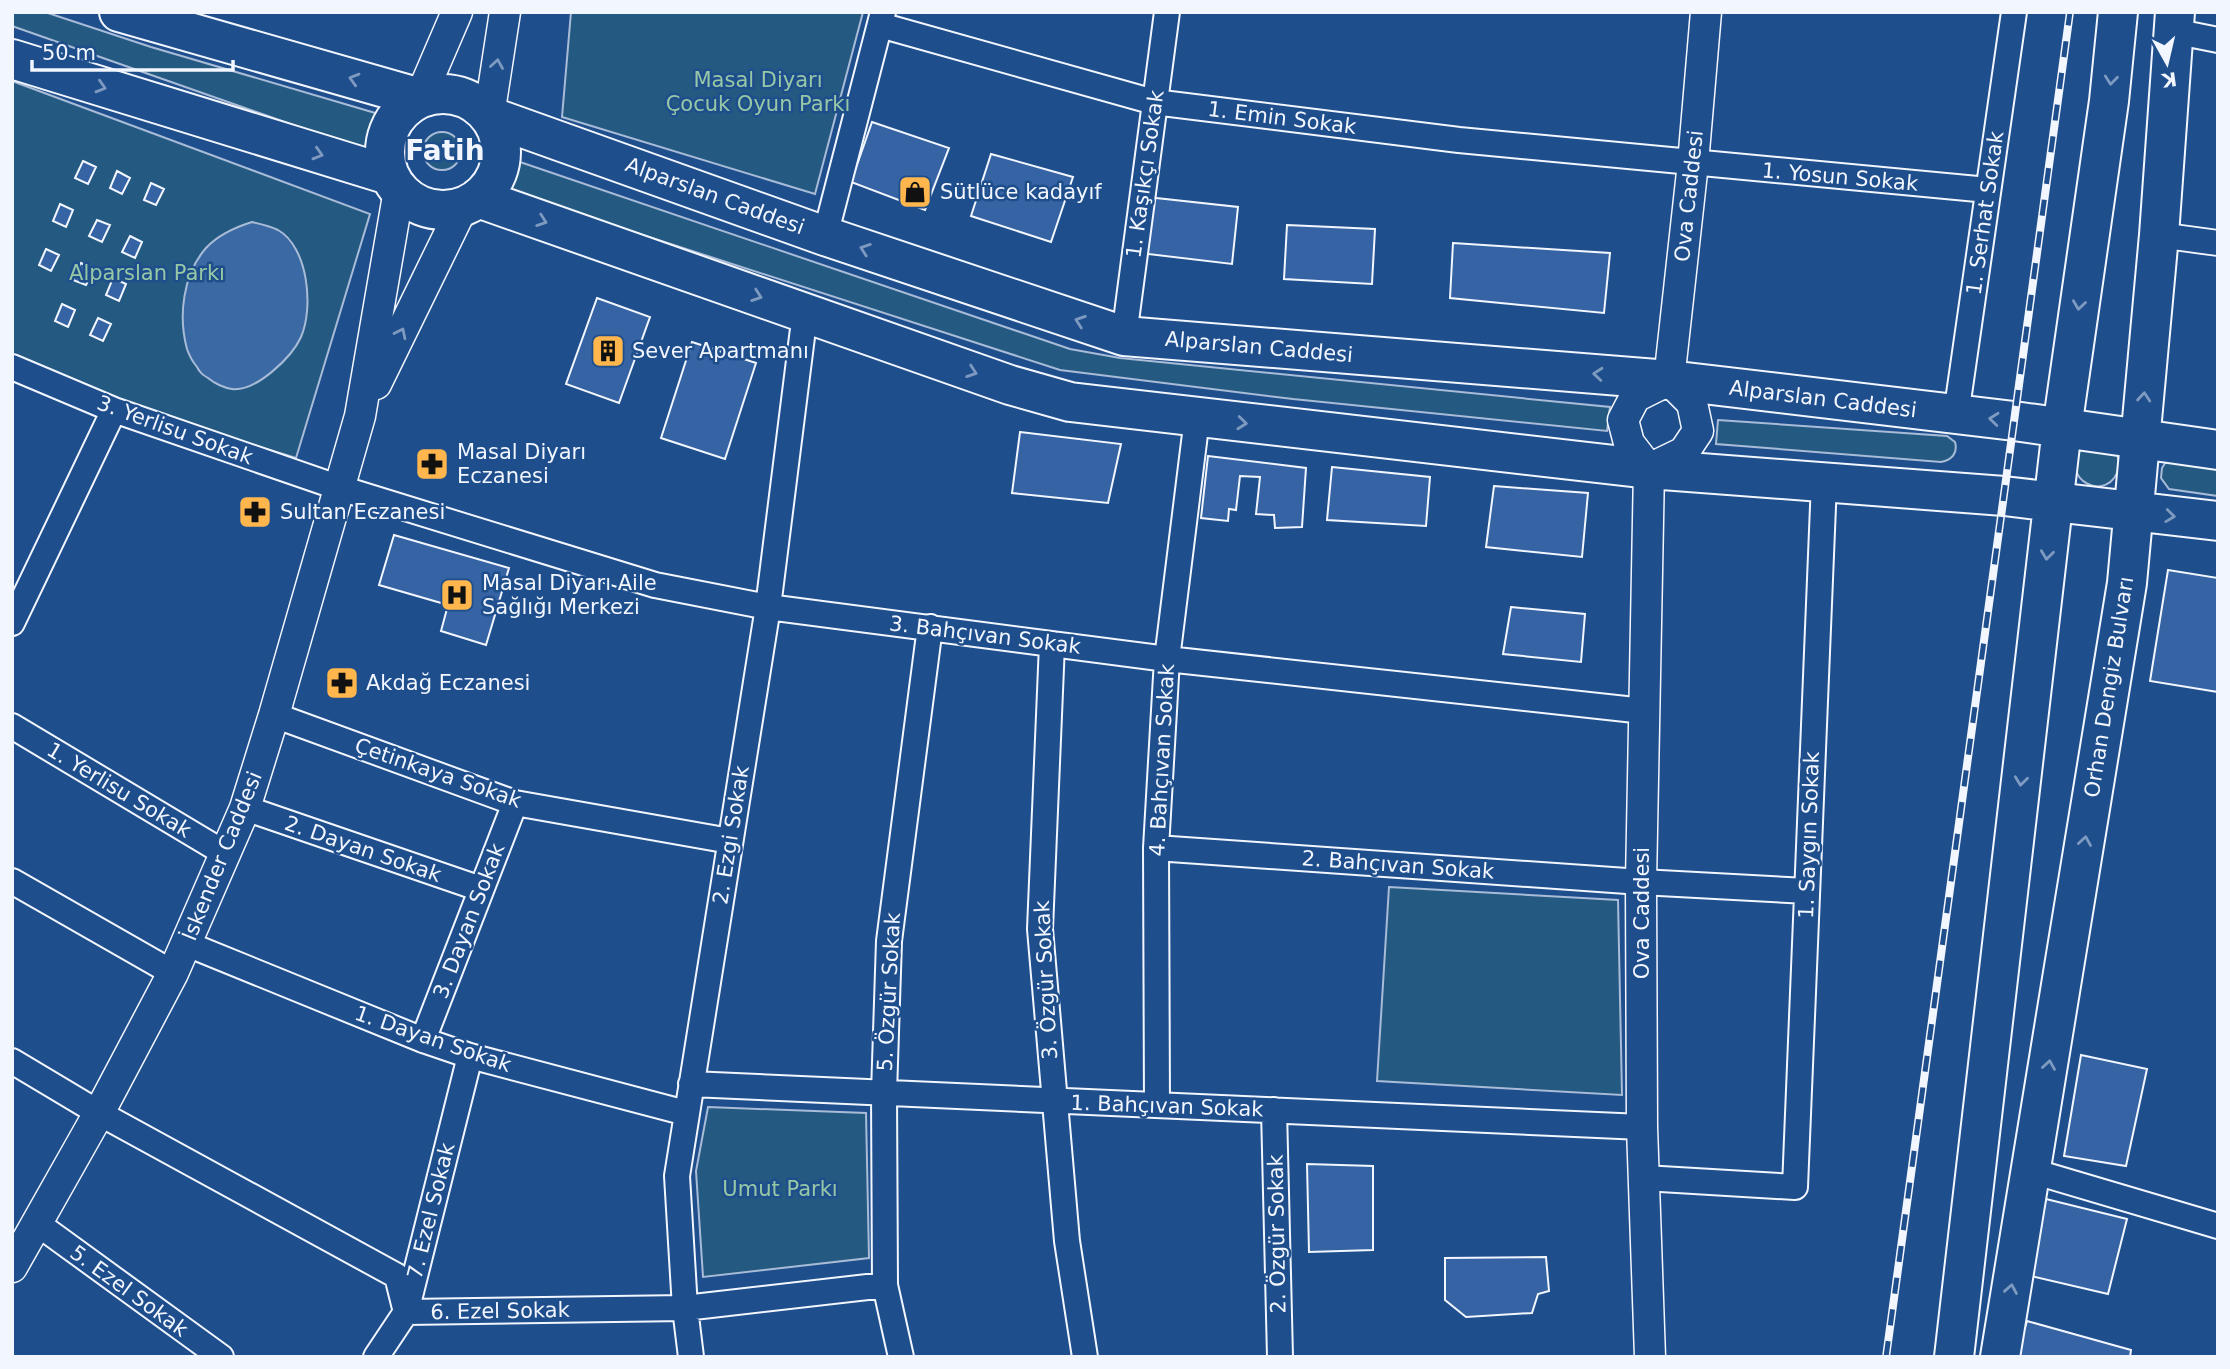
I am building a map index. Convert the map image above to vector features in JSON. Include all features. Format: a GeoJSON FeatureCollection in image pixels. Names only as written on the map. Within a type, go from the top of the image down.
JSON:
{"type":"FeatureCollection","features":[{"type":"Feature","properties":{"kind":"main road","name":"Alparslan Caddesi"},"geometry":{"type":"LineString","coordinates":[[119,12],[420,98],[438,93],[457,95],[475,103],[489,116],[825,236],[1124,336],[1669,380],[2218,450]]}},
{"type":"Feature","properties":{"kind":"main road"},"geometry":{"type":"LineString","coordinates":[[1954,1357],[2062,428],[2109,102],[2118,12]]}},
{"type":"Feature","properties":{"kind":"main road","name":"Orhan Dengiz Bulvarı"},"geometry":{"type":"LineString","coordinates":[[2000,1357],[2127,583],[2159,235],[2174,22]]}},
{"type":"Feature","properties":{"kind":"main road"},"geometry":{"type":"LineString","coordinates":[[12,59],[394,183]]}},
{"type":"Feature","properties":{"kind":"main road"},"geometry":{"type":"LineString","coordinates":[[420,98],[403,108],[392,123],[385,141],[385,159],[394,183],[412,201],[428,208],[446,210],[470,202],[490,186],[498,170],[501,151],[498,132],[489,116]]}},
{"type":"Feature","properties":{"kind":"main road"},"geometry":{"type":"LineString","coordinates":[[470,202],[805,313],[1010,385],[1070,402],[1649,469],[2004,496],[2218,522]]}},
{"type":"Feature","properties":{"kind":"street"},"geometry":{"type":"LineString","coordinates":[[420,98],[457,12]]}},
{"type":"Feature","properties":{"kind":"street"},"geometry":{"type":"LineString","coordinates":[[489,116],[505,12]]}},
{"type":"Feature","properties":{"kind":"street","name":"1. Kaşıkçı Sokak"},"geometry":{"type":"LineString","coordinates":[[1124,336],[1167,12]]}},
{"type":"Feature","properties":{"kind":"street","name":"Ova Caddesi"},"geometry":{"type":"LineString","coordinates":[[1669,380],[1693,163],[1706,12]]}},
{"type":"Feature","properties":{"kind":"street","name":"1. Serhat Sokak"},"geometry":{"type":"LineString","coordinates":[[1956,415],[2014,12]]}},
{"type":"Feature","properties":{"kind":"street"},"geometry":{"type":"LineString","coordinates":[[825,236],[882,18]]}},
{"type":"Feature","properties":{"kind":"street","name":"1. Emin Sokak"},"geometry":{"type":"LineString","coordinates":[[882,18],[1154,102],[1459,140],[1693,163]]}},
{"type":"Feature","properties":{"kind":"street"},"geometry":{"type":"LineString","coordinates":[[2174,22],[2218,40]]}},
{"type":"Feature","properties":{"kind":"street","name":"1. Yosun Sokak"},"geometry":{"type":"LineString","coordinates":[[1693,163],[1987,190]]}},
{"type":"Feature","properties":{"kind":"street"},"geometry":{"type":"LineString","coordinates":[[360,416],[394,183]]}},
{"type":"Feature","properties":{"kind":"street"},"geometry":{"type":"LineString","coordinates":[[360,416],[470,202]]}},
{"type":"Feature","properties":{"kind":"street"},"geometry":{"type":"LineString","coordinates":[[2159,235],[2218,243]]}},
{"type":"Feature","properties":{"kind":"street","name":"2. Ezgi Sokak"},"geometry":{"type":"LineString","coordinates":[[691,1357],[685,1308],[677,1176],[768,607],[805,313]]}},
{"type":"Feature","properties":{"kind":"street","name":"3. Yerlisu Sokak"},"geometry":{"type":"LineString","coordinates":[[12,367],[114,410],[340,488]]}},
{"type":"Feature","properties":{"kind":"street"},"geometry":{"type":"LineString","coordinates":[[1669,380],[1692,403],[1698,431],[1684,452],[1649,469],[1629,443],[1623,420],[1635,397],[1669,380]]}},
{"type":"Feature","properties":{"kind":"street"},"geometry":{"type":"LineString","coordinates":[[12,623],[114,410]]}},
{"type":"Feature","properties":{"kind":"street","name":"İskender Caddesi"},"geometry":{"type":"LineString","coordinates":[[12,1267],[99,1113],[173,973],[245,808],[360,416]]}},
{"type":"Feature","properties":{"kind":"street","name":"4. Bahçıvan Sokak"},"geometry":{"type":"LineString","coordinates":[[1157,1105],[1156,848],[1167,659],[1197,418]]}},
{"type":"Feature","properties":{"kind":"street","name":"Ova Caddesi"},"geometry":{"type":"LineString","coordinates":[[1649,469],[1641,882],[1642,1127],[1650,1357]]}},
{"type":"Feature","properties":{"kind":"street","name":"1. Saygın Sokak"},"geometry":{"type":"LineString","coordinates":[[1644,1178],[1795,1187],[1824,482]]}},
{"type":"Feature","properties":{"kind":"street","name":"3. Bahçıvan Sokak"},"geometry":{"type":"LineString","coordinates":[[340,488],[654,585],[768,607],[1167,659],[1644,711]]}},
{"type":"Feature","properties":{"kind":"street","name":"5. Özgür Sokak"},"geometry":{"type":"LineString","coordinates":[[901,1357],[885,1285],[884,1093],[889,941],[930,627]]}},
{"type":"Feature","properties":{"kind":"street","name":"3. Özgür Sokak"},"geometry":{"type":"LineString","coordinates":[[1052,644],[1040,929],[1067,1241],[1085,1357]]}},
{"type":"Feature","properties":{"kind":"street","name":"Çetinkaya Sokak"},"geometry":{"type":"LineString","coordinates":[[274,715],[515,803],[730,841]]}},
{"type":"Feature","properties":{"kind":"street","name":"1. Yerlisu Sokak"},"geometry":{"type":"LineString","coordinates":[[12,726],[226,854]]}},
{"type":"Feature","properties":{"kind":"street","name":"3. Dayan Sokak"},"geometry":{"type":"LineString","coordinates":[[422,1040],[515,803]]}},
{"type":"Feature","properties":{"kind":"street","name":"2. Dayan Sokak"},"geometry":{"type":"LineString","coordinates":[[245,808],[481,889]]}},
{"type":"Feature","properties":{"kind":"street","name":"2. Bahçıvan Sokak"},"geometry":{"type":"LineString","coordinates":[[1156,848],[1807,891]]}},
{"type":"Feature","properties":{"kind":"street"},"geometry":{"type":"LineString","coordinates":[[12,881],[173,973]]}},
{"type":"Feature","properties":{"kind":"street","name":"1. Dayan Sokak"},"geometry":{"type":"LineString","coordinates":[[187,944],[422,1040],[470,1056],[687,1113]]}},
{"type":"Feature","properties":{"kind":"street","name":"7. Ezel Sokak"},"geometry":{"type":"LineString","coordinates":[[376,1357],[406,1312],[470,1056]]}},
{"type":"Feature","properties":{"kind":"street","name":"6. Ezel Sokak"},"geometry":{"type":"LineString","coordinates":[[12,1061],[99,1113],[397,1276],[406,1312],[685,1308],[885,1285]]}},
{"type":"Feature","properties":{"kind":"street","name":"1. Bahçıvan Sokak"},"geometry":{"type":"LineString","coordinates":[[691,1084],[1642,1127]]}},
{"type":"Feature","properties":{"kind":"street","name":"2. Özgür Sokak"},"geometry":{"type":"LineString","coordinates":[[1274,1110],[1280,1357]]}},
{"type":"Feature","properties":{"kind":"street"},"geometry":{"type":"LineString","coordinates":[[2032,1171],[2218,1226]]}},
{"type":"Feature","properties":{"kind":"street","name":"5. Ezel Sokak"},"geometry":{"type":"LineString","coordinates":[[38,1224],[221,1357]]}},
{"type":"Feature","properties":{"kind":"green space"},"geometry":{"type":"Polygon","coordinates":[[[12,12],[45,12],[151,47],[382,115],[370,152],[12,26],[12,12]]]}},
{"type":"Feature","properties":{"kind":"green space","name":"Masal Diyarı Çocuk Oyun Parkı"},"geometry":{"type":"Polygon","coordinates":[[[571,12],[863,12],[815,194],[562,117],[571,12]]]}},
{"type":"Feature","properties":{"kind":"green space","name":"Alparslan Parkı"},"geometry":{"type":"Polygon","coordinates":[[[12,81],[370,214],[296,458],[100,397],[12,355],[12,81]]]}},
{"type":"Feature","properties":{"kind":"green space"},"geometry":{"type":"Polygon","coordinates":[[[442,132],[456,137],[461,151],[456,165],[442,170],[428,165],[423,151],[428,137],[442,132]]]}},
{"type":"Feature","properties":{"kind":"green space"},"geometry":{"type":"Polygon","coordinates":[[[520,162],[1070,349],[1120,358],[1610,407],[1607,431],[1293,399],[1060,370],[510,192],[520,162]]]}},
{"type":"Feature","properties":{"kind":"green space"},"geometry":{"type":"Polygon","coordinates":[[[1718,420],[1947,436],[1955,442],[1956,449],[1951,458],[1941,462],[1716,444],[1718,420]]]}},
{"type":"Feature","properties":{"kind":"green space"},"geometry":{"type":"Polygon","coordinates":[[[2081,447],[2116,450],[2120,465],[2114,478],[2106,485],[2087,484],[2080,478],[2075,469],[2075,458],[2081,447]]]}},
{"type":"Feature","properties":{"kind":"green space"},"geometry":{"type":"Polygon","coordinates":[[[2167,460],[2218,464],[2218,496],[2169,489],[2161,478],[2162,468],[2167,460]]]}},
{"type":"Feature","properties":{"kind":"green space"},"geometry":{"type":"Polygon","coordinates":[[[1389,887],[1618,900],[1622,1095],[1377,1081],[1389,887]]]}},
{"type":"Feature","properties":{"kind":"green space","name":"Umut Parkı"},"geometry":{"type":"Polygon","coordinates":[[[708,1107],[866,1113],[869,1258],[703,1277],[696,1171],[708,1107]]]}},
{"type":"Feature","properties":{"kind":"shaded area"},"geometry":{"type":"Polygon","coordinates":[[[252,222],[278,230],[296,250],[306,279],[307,310],[301,337],[282,363],[252,385],[232,389],[203,375],[190,356],[184,336],[184,296],[192,270],[206,248],[228,232],[252,222]]]}},
{"type":"Feature","properties":{"kind":"building"},"geometry":{"type":"Polygon","coordinates":[[[872,122],[949,148],[925,210],[851,182],[872,122]]]}},
{"type":"Feature","properties":{"kind":"building"},"geometry":{"type":"Polygon","coordinates":[[[991,154],[1073,177],[1051,242],[971,216],[991,154]]]}},
{"type":"Feature","properties":{"kind":"building"},"geometry":{"type":"Polygon","coordinates":[[[83,161],[96,167],[88,184],[75,178],[83,161]]]}},
{"type":"Feature","properties":{"kind":"building"},"geometry":{"type":"Polygon","coordinates":[[[117,171],[130,178],[122,194],[110,188],[117,171]]]}},
{"type":"Feature","properties":{"kind":"building"},"geometry":{"type":"Polygon","coordinates":[[[151,183],[164,189],[156,205],[144,200],[151,183]]]}},
{"type":"Feature","properties":{"kind":"building"},"geometry":{"type":"Polygon","coordinates":[[[1147,197],[1238,207],[1232,264],[1140,253],[1147,197]]]}},
{"type":"Feature","properties":{"kind":"building"},"geometry":{"type":"Polygon","coordinates":[[[60,204],[73,210],[66,227],[53,221],[60,204]]]}},
{"type":"Feature","properties":{"kind":"building"},"geometry":{"type":"Polygon","coordinates":[[[97,220],[110,225],[102,242],[89,236],[97,220]]]}},
{"type":"Feature","properties":{"kind":"building"},"geometry":{"type":"Polygon","coordinates":[[[1287,225],[1375,229],[1372,284],[1284,279],[1287,225]]]}},
{"type":"Feature","properties":{"kind":"building"},"geometry":{"type":"Polygon","coordinates":[[[130,236],[142,242],[135,258],[122,252],[130,236]]]}},
{"type":"Feature","properties":{"kind":"building"},"geometry":{"type":"Polygon","coordinates":[[[1453,243],[1610,253],[1604,313],[1450,298],[1453,243]]]}},
{"type":"Feature","properties":{"kind":"building"},"geometry":{"type":"Polygon","coordinates":[[[46,249],[59,255],[51,271],[39,265],[46,249]]]}},
{"type":"Feature","properties":{"kind":"building"},"geometry":{"type":"Polygon","coordinates":[[[81,263],[94,269],[86,285],[73,280],[81,263]]]}},
{"type":"Feature","properties":{"kind":"building"},"geometry":{"type":"Polygon","coordinates":[[[113,278],[126,284],[119,301],[106,295],[113,278]]]}},
{"type":"Feature","properties":{"kind":"building","name":"Sever Apartmanı"},"geometry":{"type":"Polygon","coordinates":[[[597,298],[650,317],[619,403],[566,384],[597,298]]]}},
{"type":"Feature","properties":{"kind":"building"},"geometry":{"type":"Polygon","coordinates":[[[62,304],[75,310],[68,327],[55,321],[62,304]]]}},
{"type":"Feature","properties":{"kind":"building"},"geometry":{"type":"Polygon","coordinates":[[[98,318],[111,324],[103,341],[90,335],[98,318]]]}},
{"type":"Feature","properties":{"kind":"building"},"geometry":{"type":"Polygon","coordinates":[[[692,342],[756,363],[725,459],[661,438],[692,342]]]}},
{"type":"Feature","properties":{"kind":"building"},"geometry":{"type":"Polygon","coordinates":[[[1020,432],[1121,444],[1108,503],[1012,493],[1020,432]]]}},
{"type":"Feature","properties":{"kind":"building"},"geometry":{"type":"Polygon","coordinates":[[[1208,456],[1306,468],[1302,527],[1275,528],[1274,515],[1256,514],[1260,477],[1240,476],[1236,510],[1229,509],[1228,521],[1201,518],[1208,456]]]}},
{"type":"Feature","properties":{"kind":"building"},"geometry":{"type":"Polygon","coordinates":[[[1332,467],[1430,477],[1426,526],[1327,520],[1332,467]]]}},
{"type":"Feature","properties":{"kind":"building"},"geometry":{"type":"Polygon","coordinates":[[[1494,486],[1588,493],[1582,557],[1486,547],[1494,486]]]}},
{"type":"Feature","properties":{"kind":"building","name":"Masal Diyarı Aile Sağlığı Merkezi"},"geometry":{"type":"Polygon","coordinates":[[[394,535],[509,568],[486,645],[441,631],[448,605],[379,585],[394,535]]]}},
{"type":"Feature","properties":{"kind":"building"},"geometry":{"type":"Polygon","coordinates":[[[2168,570],[2218,578],[2218,692],[2150,681],[2168,570]]]}},
{"type":"Feature","properties":{"kind":"building"},"geometry":{"type":"Polygon","coordinates":[[[1511,607],[1585,614],[1581,662],[1503,654],[1511,607]]]}},
{"type":"Feature","properties":{"kind":"building"},"geometry":{"type":"Polygon","coordinates":[[[2081,1055],[2147,1069],[2126,1166],[2064,1156],[2081,1055]]]}},
{"type":"Feature","properties":{"kind":"building"},"geometry":{"type":"Polygon","coordinates":[[[1307,1164],[1373,1166],[1373,1250],[1309,1252],[1307,1164]]]}},
{"type":"Feature","properties":{"kind":"building"},"geometry":{"type":"Polygon","coordinates":[[[2046,1199],[2127,1219],[2108,1294],[2027,1275],[2046,1199]]]}},
{"type":"Feature","properties":{"kind":"building"},"geometry":{"type":"Polygon","coordinates":[[[1546,1257],[1549,1291],[1538,1294],[1532,1313],[1466,1317],[1445,1300],[1445,1258],[1546,1257]]]}},
{"type":"Feature","properties":{"kind":"building"},"geometry":{"type":"Polygon","coordinates":[[[2027,1321],[2131,1350],[2130,1357],[2016,1357],[2027,1321]]]}},
{"type":"Feature","properties":{"kind":"railway"},"geometry":{"type":"LineString","coordinates":[[1886,1357],[2070,12]]}},
{"type":"Feature","properties":{"kind":"place","name":"Sütlüce kadayıf"},"geometry":{"type":"Point","coordinates":[915,192]}},
{"type":"Feature","properties":{"kind":"place","name":"Sever Apartmanı"},"geometry":{"type":"Point","coordinates":[608,351]}},
{"type":"Feature","properties":{"kind":"place","name":"Masal Diyarı Eczanesi"},"geometry":{"type":"Point","coordinates":[432,464]}},
{"type":"Feature","properties":{"kind":"place","name":"Sultan Eczanesi"},"geometry":{"type":"Point","coordinates":[255,512]}},
{"type":"Feature","properties":{"kind":"place","name":"Masal Diyarı Aile Sağlığı Merkezi"},"geometry":{"type":"Point","coordinates":[457,595]}},
{"type":"Feature","properties":{"kind":"place","name":"Akdağ Eczanesi"},"geometry":{"type":"Point","coordinates":[342,683]}},
{"type":"Feature","properties":{"kind":"district","name":"Fatih"},"geometry":{"type":"Point","coordinates":[445,150]}}]}
